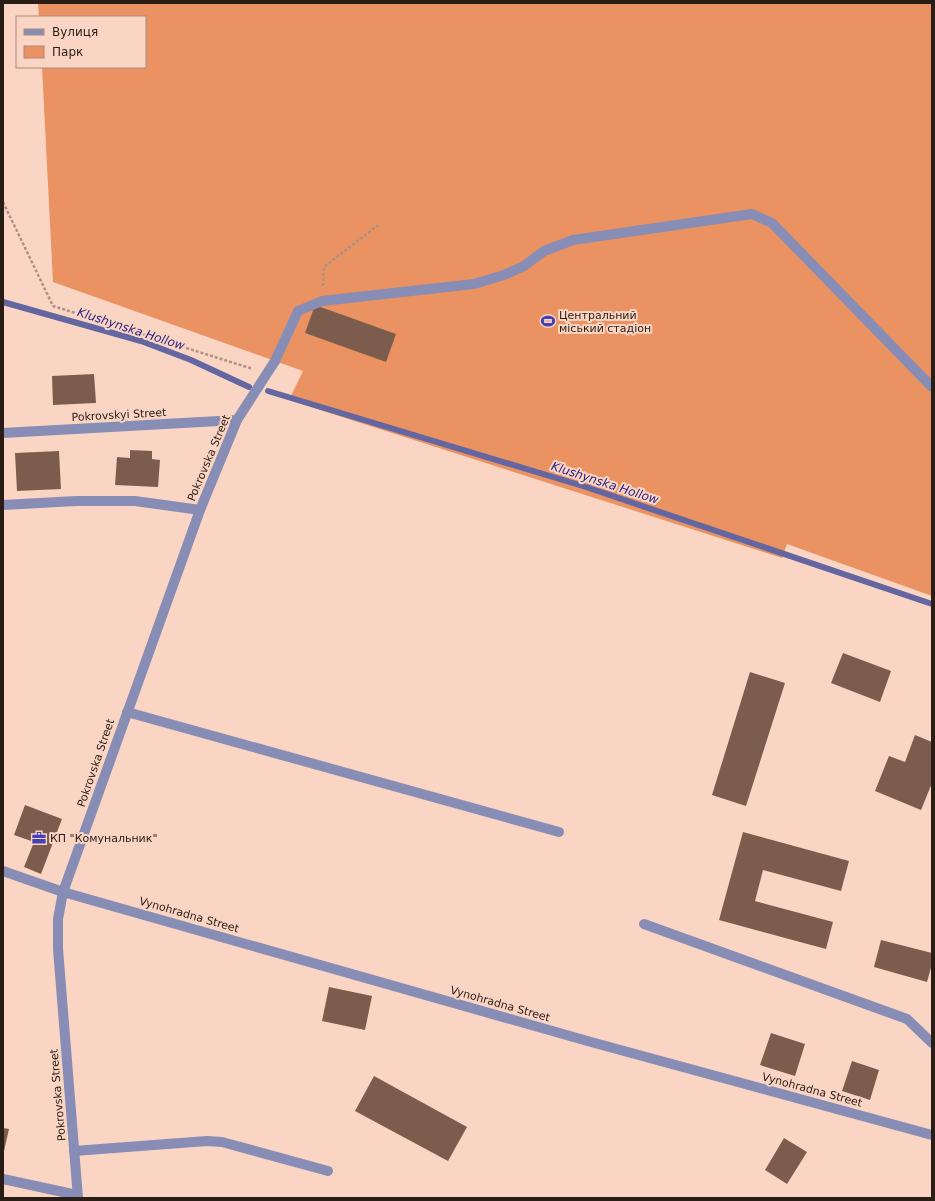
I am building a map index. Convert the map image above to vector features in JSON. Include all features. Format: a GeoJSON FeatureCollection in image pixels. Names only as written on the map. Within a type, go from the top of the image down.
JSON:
{"type":"FeatureCollection","features":[{"type":"Feature","properties":{"kind":"street","name":"Pokrovska Street"},"geometry":{"type":"LineString","coordinates":[[77,1197],[58,949],[58,919],[63,892],[200,510],[237,420],[275,361],[298,311],[322,301],[474,284],[504,275],[524,266],[544,251],[573,240],[752,214],[772,223],[932,387]]}},
{"type":"Feature","properties":{"kind":"street","name":"Pokrovskyi Street"},"geometry":{"type":"LineString","coordinates":[[3,433],[237,420]]}},
{"type":"Feature","properties":{"kind":"street"},"geometry":{"type":"LineString","coordinates":[[3,505],[76,501],[135,501],[200,510]]}},
{"type":"Feature","properties":{"kind":"street"},"geometry":{"type":"LineString","coordinates":[[127,712],[559,832]]}},
{"type":"Feature","properties":{"kind":"street","name":"Vynohradna Street"},"geometry":{"type":"LineString","coordinates":[[3,871],[63,892],[584,1040],[932,1135]]}},
{"type":"Feature","properties":{"kind":"street"},"geometry":{"type":"LineString","coordinates":[[644,924],[907,1019],[932,1043]]}},
{"type":"Feature","properties":{"kind":"street"},"geometry":{"type":"LineString","coordinates":[[74,1151],[207,1141],[222,1142],[328,1171]]}},
{"type":"Feature","properties":{"kind":"street"},"geometry":{"type":"LineString","coordinates":[[3,1179],[77,1197]]}},
{"type":"Feature","properties":{"kind":"path"},"geometry":{"type":"LineString","coordinates":[[3,202],[53,306],[266,374]]}},
{"type":"Feature","properties":{"kind":"path"},"geometry":{"type":"LineString","coordinates":[[324,267],[378,225]]}},
{"type":"Feature","properties":{"kind":"green space","name":"Центральний міський стадіон"},"geometry":{"type":"Polygon","coordinates":[[[932,3],[932,596],[787,544],[782,558],[289,400],[303,371],[53,282],[42,68],[146,68],[146,16],[39,16],[38,4],[932,3]]]}},
{"type":"Feature","properties":{"kind":"building"},"geometry":{"type":"Polygon","coordinates":[[[315,305],[396,334],[386,362],[305,333],[315,305]]]}},
{"type":"Feature","properties":{"kind":"building"},"geometry":{"type":"Polygon","coordinates":[[[94,374],[96,403],[53,405],[52,376],[94,374]]]}},
{"type":"Feature","properties":{"kind":"building"},"geometry":{"type":"Polygon","coordinates":[[[130,450],[152,451],[152,459],[160,460],[158,487],[115,485],[117,457],[130,458],[130,450]]]}},
{"type":"Feature","properties":{"kind":"building"},"geometry":{"type":"Polygon","coordinates":[[[59,451],[61,489],[17,491],[15,453],[59,451]]]}},
{"type":"Feature","properties":{"kind":"building"},"geometry":{"type":"Polygon","coordinates":[[[843,653],[891,671],[880,702],[831,683],[843,653]]]}},
{"type":"Feature","properties":{"kind":"building"},"geometry":{"type":"Polygon","coordinates":[[[750,672],[785,683],[746,806],[712,795],[750,672]]]}},
{"type":"Feature","properties":{"kind":"building"},"geometry":{"type":"Polygon","coordinates":[[[915,735],[932,742],[932,783],[921,810],[875,791],[889,756],[905,762],[915,735]]]}},
{"type":"Feature","properties":{"kind":"building","name":"КП \"Комунальник\""},"geometry":{"type":"Polygon","coordinates":[[[25,805],[62,819],[41,874],[24,867],[34,842],[14,835],[25,805]]]}},
{"type":"Feature","properties":{"kind":"building"},"geometry":{"type":"Polygon","coordinates":[[[743,832],[849,861],[841,891],[763,870],[755,901],[833,922],[826,949],[719,920],[743,832]]]}},
{"type":"Feature","properties":{"kind":"building"},"geometry":{"type":"Polygon","coordinates":[[[881,940],[932,953],[932,964],[927,982],[874,967],[881,940]]]}},
{"type":"Feature","properties":{"kind":"building"},"geometry":{"type":"Polygon","coordinates":[[[329,987],[372,996],[365,1030],[322,1021],[329,987]]]}},
{"type":"Feature","properties":{"kind":"building"},"geometry":{"type":"Polygon","coordinates":[[[771,1033],[805,1044],[795,1076],[760,1065],[771,1033]]]}},
{"type":"Feature","properties":{"kind":"building"},"geometry":{"type":"Polygon","coordinates":[[[852,1061],[879,1070],[870,1100],[842,1091],[852,1061]]]}},
{"type":"Feature","properties":{"kind":"building"},"geometry":{"type":"Polygon","coordinates":[[[374,1076],[467,1127],[448,1161],[355,1111],[374,1076]]]}},
{"type":"Feature","properties":{"kind":"building"},"geometry":{"type":"Polygon","coordinates":[[[3,1128],[9,1129],[4,1151],[3,1151],[3,1128]]]}},
{"type":"Feature","properties":{"kind":"building"},"geometry":{"type":"Polygon","coordinates":[[[784,1138],[807,1152],[787,1184],[765,1170],[784,1138]]]}},
{"type":"Feature","properties":{"kind":"waterway","name":"Klushynska Hollow"},"geometry":{"type":"LineString","coordinates":[[3,302],[141,341],[191,360],[249,387]]}},
{"type":"Feature","properties":{"kind":"waterway","name":"Klushynska Hollow"},"geometry":{"type":"LineString","coordinates":[[268,391],[586,487],[932,604]]}},
{"type":"Feature","properties":{"kind":"place","name":"Центральний міський стадіон"},"geometry":{"type":"Point","coordinates":[548,321]}},
{"type":"Feature","properties":{"kind":"place","name":"КП \"Комунальник\""},"geometry":{"type":"Point","coordinates":[39,838]}}]}
